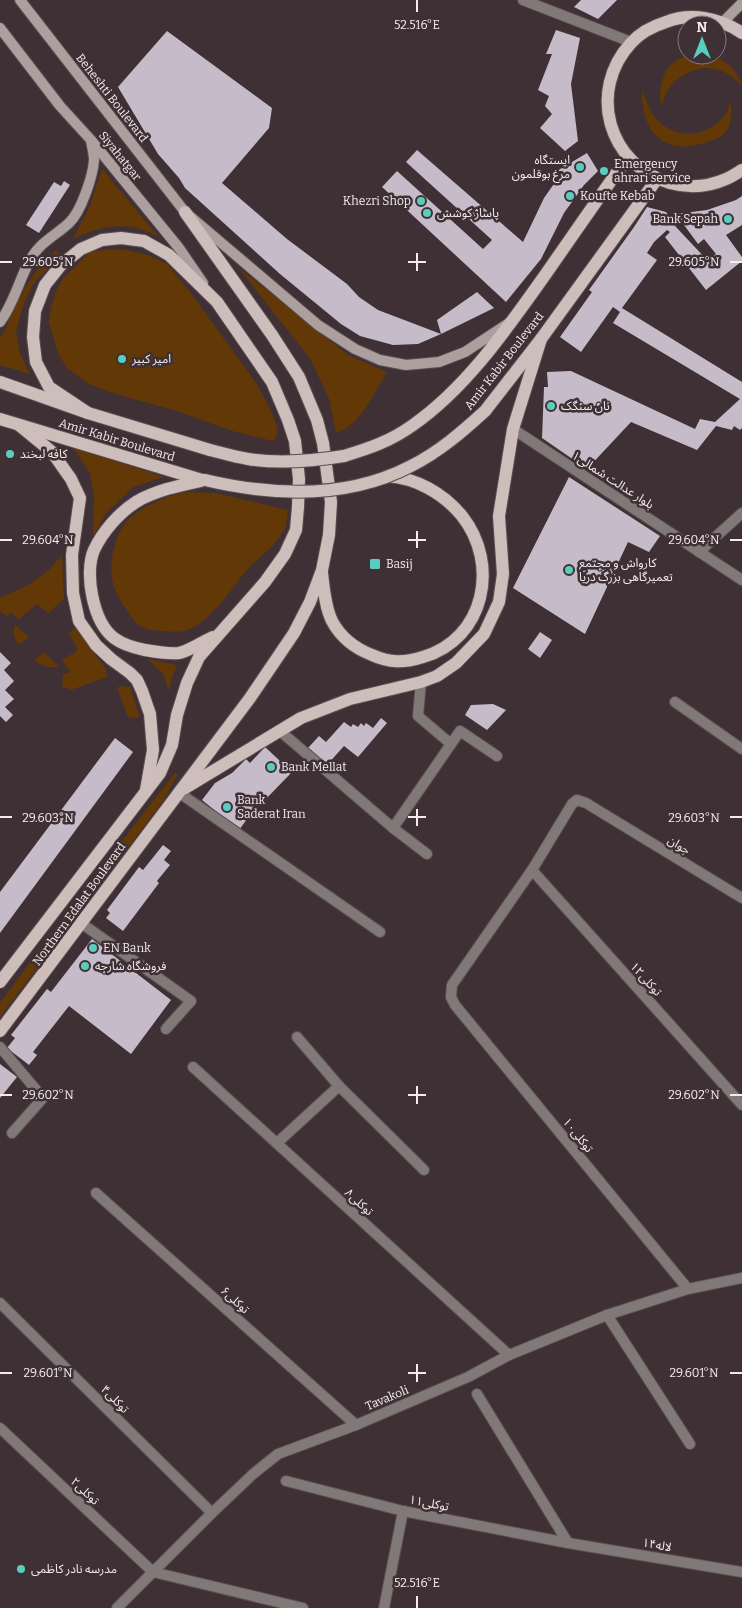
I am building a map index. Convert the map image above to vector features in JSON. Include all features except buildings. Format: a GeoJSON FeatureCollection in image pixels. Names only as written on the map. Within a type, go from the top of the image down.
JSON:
{"type":"FeatureCollection","features":[{"type":"Feature","properties":{"kind":"main road","name":"Beheshti Boulevard"},"geometry":{"type":"LineString","coordinates":[[20,0],[185,212],[318,325],[354,349],[380,360],[406,365],[439,362],[465,352],[514,319]]}},
{"type":"Feature","properties":{"kind":"main road"},"geometry":{"type":"LineString","coordinates":[[727,18],[742,3]]}},
{"type":"Feature","properties":{"kind":"main road"},"geometry":{"type":"LineString","coordinates":[[677,19],[651,27],[631,42],[616,62],[608,86],[608,112],[614,136],[628,157],[641,170],[658,179],[680,186],[703,186],[725,180],[742,170]]}},
{"type":"Feature","properties":{"kind":"main road"},"geometry":{"type":"LineString","coordinates":[[727,24],[742,33]]}},
{"type":"Feature","properties":{"kind":"main road","name":"Siyahatgar"},"geometry":{"type":"LineString","coordinates":[[0,28],[60,106],[91,140],[179,248],[217,302]]}},
{"type":"Feature","properties":{"kind":"main road"},"geometry":{"type":"LineString","coordinates":[[0,322],[12,301],[30,260],[41,244],[71,222],[82,202],[92,177],[94,159],[91,140]]}},
{"type":"Feature","properties":{"kind":"main road","name":"Amir Kabir Boulevard"},"geometry":{"type":"LineString","coordinates":[[0,382],[88,413],[210,450],[247,459],[271,461],[318,460],[344,456],[381,444],[413,426],[464,379],[514,319],[628,157]]}},
{"type":"Feature","properties":{"kind":"main road","name":"Amir Kabir Boulevard"},"geometry":{"type":"LineString","coordinates":[[0,419],[205,480],[255,490],[304,491],[342,489],[387,476],[411,466],[445,445],[485,411],[541,339],[658,179]]}},
{"type":"Feature","properties":{"kind":"main road"},"geometry":{"type":"LineString","coordinates":[[185,212],[299,377],[317,420],[324,443],[330,502],[329,535],[322,570],[325,597],[331,619],[339,632],[357,649],[384,660],[408,662],[433,654],[456,640],[472,621],[480,598],[484,578],[482,559],[475,537],[465,520],[437,492],[414,482],[387,476]]}},
{"type":"Feature","properties":{"kind":"main road","name":"Northern Edalat Boulevard"},"geometry":{"type":"LineString","coordinates":[[0,982],[160,774],[172,745],[177,715],[187,684],[199,657],[245,606],[285,554],[296,530],[299,479],[295,441],[272,382],[217,302],[169,255],[144,241],[121,238],[102,240],[80,248],[61,265],[45,285],[35,311],[33,337],[36,362],[49,387],[88,413]]}},
{"type":"Feature","properties":{"kind":"main road"},"geometry":{"type":"LineString","coordinates":[[178,792],[301,718],[350,699],[421,682],[437,676],[456,663],[484,634],[499,602],[503,574],[499,516],[513,429],[541,339]]}},
{"type":"Feature","properties":{"kind":"main road"},"geometry":{"type":"LineString","coordinates":[[19,425],[52,452],[71,478],[80,498],[72,556],[72,593],[79,621],[96,645],[130,673],[137,680],[142,691],[150,714],[153,750],[145,795]]}},
{"type":"Feature","properties":{"kind":"main road"},"geometry":{"type":"LineString","coordinates":[[205,480],[156,494],[137,502],[121,514],[104,532],[93,552],[89,578],[99,620],[113,638],[135,648],[155,652],[180,653],[217,635]]}},
{"type":"Feature","properties":{"kind":"main road","name":"Northern Edalat Boulevard"},"geometry":{"type":"LineString","coordinates":[[0,1031],[250,698],[286,645],[310,602],[322,570]]}},
{"type":"Feature","properties":{"kind":"street"},"geometry":{"type":"LineString","coordinates":[[523,0],[631,42]]}},
{"type":"Feature","properties":{"kind":"street","name":"بلوار عدالت شمالی۱"},"geometry":{"type":"LineString","coordinates":[[513,429],[742,580]]}},
{"type":"Feature","properties":{"kind":"street"},"geometry":{"type":"LineString","coordinates":[[700,552],[742,512]]}},
{"type":"Feature","properties":{"kind":"street"},"geometry":{"type":"LineString","coordinates":[[421,682],[418,716],[451,744]]}},
{"type":"Feature","properties":{"kind":"street"},"geometry":{"type":"LineString","coordinates":[[675,702],[742,749]]}},
{"type":"Feature","properties":{"kind":"street"},"geometry":{"type":"LineString","coordinates":[[280,731],[393,828],[427,854]]}},
{"type":"Feature","properties":{"kind":"street"},"geometry":{"type":"LineString","coordinates":[[393,828],[460,731],[497,756]]}},
{"type":"Feature","properties":{"kind":"street"},"geometry":{"type":"LineString","coordinates":[[178,792],[380,932]]}},
{"type":"Feature","properties":{"kind":"street","name":"جوان"},"geometry":{"type":"LineString","coordinates":[[532,870],[572,804],[577,800],[586,803],[742,898]]}},
{"type":"Feature","properties":{"kind":"street","name":"۱۰توکلی"},"geometry":{"type":"LineString","coordinates":[[532,870],[452,985],[451,997],[454,1005],[688,1289]]}},
{"type":"Feature","properties":{"kind":"street","name":"توکلی۱۲"},"geometry":{"type":"LineString","coordinates":[[532,870],[742,1105]]}},
{"type":"Feature","properties":{"kind":"street"},"geometry":{"type":"LineString","coordinates":[[81,923],[191,1001],[166,1029]]}},
{"type":"Feature","properties":{"kind":"street"},"geometry":{"type":"LineString","coordinates":[[297,1037],[339,1086],[424,1170]]}},
{"type":"Feature","properties":{"kind":"street"},"geometry":{"type":"LineString","coordinates":[[0,1047],[43,1098],[12,1133]]}},
{"type":"Feature","properties":{"kind":"street","name":"توکلی۸"},"geometry":{"type":"LineString","coordinates":[[193,1067],[509,1355]]}},
{"type":"Feature","properties":{"kind":"street"},"geometry":{"type":"LineString","coordinates":[[277,1143],[339,1086]]}},
{"type":"Feature","properties":{"kind":"street","name":"توکلی۶"},"geometry":{"type":"LineString","coordinates":[[96,1193],[356,1425]]}},
{"type":"Feature","properties":{"kind":"street","name":"Tavakoli"},"geometry":{"type":"LineString","coordinates":[[117,1608],[212,1512],[278,1454],[356,1425],[468,1377],[509,1355],[607,1315],[688,1289],[742,1278]]}},
{"type":"Feature","properties":{"kind":"street","name":"توکلی۴"},"geometry":{"type":"LineString","coordinates":[[0,1303],[212,1512]]}},
{"type":"Feature","properties":{"kind":"street"},"geometry":{"type":"LineString","coordinates":[[607,1315],[690,1444]]}},
{"type":"Feature","properties":{"kind":"street"},"geometry":{"type":"LineString","coordinates":[[477,1394],[568,1543]]}},
{"type":"Feature","properties":{"kind":"street","name":"توکلی۲"},"geometry":{"type":"LineString","coordinates":[[0,1428],[153,1572]]}},
{"type":"Feature","properties":{"kind":"street","name":"توکلی۱۱"},"geometry":{"type":"LineString","coordinates":[[286,1481],[403,1511],[568,1543]]}},
{"type":"Feature","properties":{"kind":"street"},"geometry":{"type":"LineString","coordinates":[[384,1608],[403,1511]]}},
{"type":"Feature","properties":{"kind":"street","name":"لاله۱۴"},"geometry":{"type":"LineString","coordinates":[[568,1543],[742,1572]]}},
{"type":"Feature","properties":{"kind":"street"},"geometry":{"type":"LineString","coordinates":[[153,1572],[303,1608]]}},
{"type":"Feature","properties":{"kind":"shaded area"},"geometry":{"type":"Polygon","coordinates":[[[677,60],[677,65],[727,64],[734,70],[742,86],[720,70],[703,68],[690,72],[674,82],[667,91],[662,106],[660,97],[662,82],[665,73],[677,60]]]}},
{"type":"Feature","properties":{"kind":"shaded area"},"geometry":{"type":"Polygon","coordinates":[[[642,91],[654,116],[662,124],[680,133],[689,134],[709,129],[717,123],[728,110],[730,100],[731,115],[729,127],[717,139],[707,142],[690,146],[677,146],[667,143],[658,137],[646,118],[642,91]]]}},
{"type":"Feature","properties":{"kind":"shaded area"},"geometry":{"type":"Polygon","coordinates":[[[102,169],[158,236],[142,229],[117,226],[94,230],[73,239],[89,208],[102,169]]]}},
{"type":"Feature","properties":{"kind":"shaded area"},"geometry":{"type":"Polygon","coordinates":[[[111,249],[127,250],[151,256],[168,265],[191,293],[256,383],[276,424],[277,435],[273,441],[236,432],[170,409],[112,393],[89,384],[68,369],[58,354],[49,322],[56,291],[64,277],[90,252],[111,249]]]}},
{"type":"Feature","properties":{"kind":"shaded area"},"geometry":{"type":"Polygon","coordinates":[[[56,250],[60,255],[32,285],[22,309],[16,331],[20,354],[30,374],[0,365],[0,338],[14,307],[41,265],[56,250]]]}},
{"type":"Feature","properties":{"kind":"shaded area"},"geometry":{"type":"Polygon","coordinates":[[[238,267],[348,355],[387,372],[360,416],[345,429],[336,433],[329,399],[311,360],[238,267]]]}},
{"type":"Feature","properties":{"kind":"shaded area"},"geometry":{"type":"Polygon","coordinates":[[[73,448],[164,477],[133,487],[106,513],[93,538],[94,494],[90,473],[73,448]]]}},
{"type":"Feature","properties":{"kind":"shaded area"},"geometry":{"type":"Polygon","coordinates":[[[184,492],[215,493],[288,510],[287,522],[274,544],[247,570],[219,605],[199,624],[188,630],[178,632],[151,630],[138,625],[117,595],[111,568],[115,543],[122,528],[133,515],[154,503],[184,492]]]}},
{"type":"Feature","properties":{"kind":"shaded area"},"geometry":{"type":"Polygon","coordinates":[[[62,555],[64,599],[48,613],[37,604],[19,619],[11,613],[7,616],[0,611],[0,598],[30,584],[50,569],[62,555]]]}},
{"type":"Feature","properties":{"kind":"shaded area"},"geometry":{"type":"Polygon","coordinates":[[[15,625],[29,637],[19,645],[14,636],[15,625]]]}},
{"type":"Feature","properties":{"kind":"shaded area"},"geometry":{"type":"Polygon","coordinates":[[[75,628],[106,669],[107,677],[71,690],[62,686],[63,674],[70,672],[62,660],[77,651],[76,645],[69,634],[75,628]]]}},
{"type":"Feature","properties":{"kind":"shaded area"},"geometry":{"type":"Polygon","coordinates":[[[44,652],[59,667],[46,666],[34,660],[44,652]]]}},
{"type":"Feature","properties":{"kind":"shaded area"},"geometry":{"type":"Polygon","coordinates":[[[147,659],[177,665],[169,691],[163,674],[147,659]]]}},
{"type":"Feature","properties":{"kind":"shaded area"},"geometry":{"type":"Polygon","coordinates":[[[119,686],[130,687],[140,718],[128,717],[118,690],[119,686]]]}},
{"type":"Feature","properties":{"kind":"shaded area"},"geometry":{"type":"Polygon","coordinates":[[[175,773],[178,774],[163,801],[0,1017],[0,1003],[79,896],[175,773]]]}},
{"type":"Feature","properties":{"kind":"place","name":"ایستگاه مرغ بوقلمون"},"geometry":{"type":"Point","coordinates":[580,167]}},
{"type":"Feature","properties":{"kind":"place","name":"Emergency ahrari service"},"geometry":{"type":"Point","coordinates":[604,171]}},
{"type":"Feature","properties":{"kind":"place","name":"Koufte Kebab"},"geometry":{"type":"Point","coordinates":[570,196]}},
{"type":"Feature","properties":{"kind":"place","name":"Khezri Shop"},"geometry":{"type":"Point","coordinates":[421,201]}},
{"type":"Feature","properties":{"kind":"place","name":"پاساژ کوشش"},"geometry":{"type":"Point","coordinates":[427,213]}},
{"type":"Feature","properties":{"kind":"place","name":"Bank Sepah"},"geometry":{"type":"Point","coordinates":[728,219]}},
{"type":"Feature","properties":{"kind":"place","name":"امیر کبیر"},"geometry":{"type":"Point","coordinates":[122,359]}},
{"type":"Feature","properties":{"kind":"place","name":"نان سنگک"},"geometry":{"type":"Point","coordinates":[551,406]}},
{"type":"Feature","properties":{"kind":"place","name":"کافه لبخند"},"geometry":{"type":"Point","coordinates":[10,454]}},
{"type":"Feature","properties":{"kind":"place","name":"Basij"},"geometry":{"type":"Point","coordinates":[375,564]}},
{"type":"Feature","properties":{"kind":"place","name":"کارواش و مجتمع تعمیرگاهی بزرگ دریا"},"geometry":{"type":"Point","coordinates":[569,570]}},
{"type":"Feature","properties":{"kind":"place","name":"Bank Mellat"},"geometry":{"type":"Point","coordinates":[271,767]}},
{"type":"Feature","properties":{"kind":"place","name":"Bank Saderat Iran"},"geometry":{"type":"Point","coordinates":[227,807]}},
{"type":"Feature","properties":{"kind":"place","name":"EN Bank"},"geometry":{"type":"Point","coordinates":[93,948]}},
{"type":"Feature","properties":{"kind":"place","name":"فروشگاه شارجه"},"geometry":{"type":"Point","coordinates":[85,966]}},
{"type":"Feature","properties":{"kind":"place","name":"مدرسه نادر کاظمی"},"geometry":{"type":"Point","coordinates":[21,1569]}}]}
